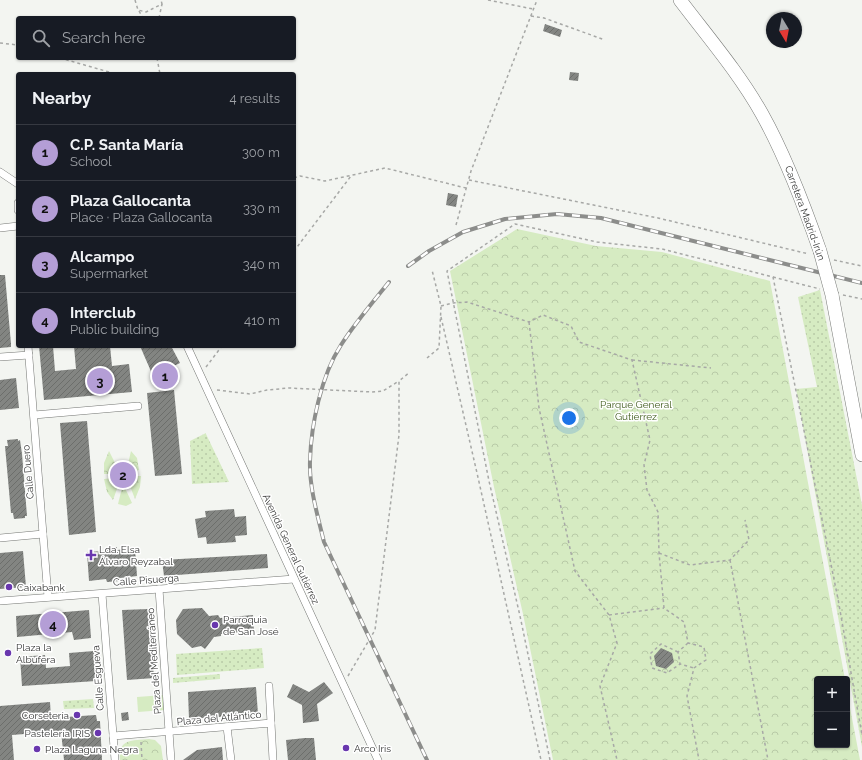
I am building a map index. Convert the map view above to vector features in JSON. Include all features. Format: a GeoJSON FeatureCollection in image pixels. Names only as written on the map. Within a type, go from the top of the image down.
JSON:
{"type":"FeatureCollection","features":[{"type":"Feature","properties":{"kind":"highway","name":"Carretera Madrid-Irún"},"geometry":{"type":"LineString","coordinates":[[680,0],[735,72],[762,113],[789,168],[822,255],[832,293],[862,455]]}},
{"type":"Feature","properties":{"kind":"street"},"geometry":{"type":"LineString","coordinates":[[0,172],[16,183]]}},
{"type":"Feature","properties":{"kind":"street"},"geometry":{"type":"LineString","coordinates":[[0,228],[16,226]]}},
{"type":"Feature","properties":{"kind":"street","name":"Calle Duero"},"geometry":{"type":"LineString","coordinates":[[28,348],[48,597]]}},
{"type":"Feature","properties":{"kind":"street","name":"Avenida General Gutiérrez"},"geometry":{"type":"LineString","coordinates":[[188,348],[378,760]]}},
{"type":"Feature","properties":{"kind":"street"},"geometry":{"type":"LineString","coordinates":[[0,357],[29,355]]}},
{"type":"Feature","properties":{"kind":"street"},"geometry":{"type":"LineString","coordinates":[[34,414],[138,406]]}},
{"type":"Feature","properties":{"kind":"street"},"geometry":{"type":"LineString","coordinates":[[0,538],[43,534]]}},
{"type":"Feature","properties":{"kind":"street","name":"Calle Pisuerga"},"geometry":{"type":"LineString","coordinates":[[0,601],[294,579]]}},
{"type":"Feature","properties":{"kind":"street","name":"Plaza del Mediterráneo"},"geometry":{"type":"LineString","coordinates":[[159,589],[171,760]]}},
{"type":"Feature","properties":{"kind":"street","name":"Calle Esgueva"},"geometry":{"type":"LineString","coordinates":[[102,594],[115,760]]}},
{"type":"Feature","properties":{"kind":"street","name":"Plaza del Atlántico"},"geometry":{"type":"LineString","coordinates":[[268,686],[273,760]]}},
{"type":"Feature","properties":{"kind":"street","name":"Plaza del Atlántico"},"geometry":{"type":"LineString","coordinates":[[169,732],[271,723]]}},
{"type":"Feature","properties":{"kind":"street"},"geometry":{"type":"LineString","coordinates":[[227,727],[230,760]]}},
{"type":"Feature","properties":{"kind":"street"},"geometry":{"type":"LineString","coordinates":[[113,736],[169,732]]}},
{"type":"Feature","properties":{"kind":"path"},"geometry":{"type":"LineString","coordinates":[[135,0],[142,16]]}},
{"type":"Feature","properties":{"kind":"path"},"geometry":{"type":"LineString","coordinates":[[159,16],[162,0]]}},
{"type":"Feature","properties":{"kind":"path"},"geometry":{"type":"LineString","coordinates":[[488,0],[533,9]]}},
{"type":"Feature","properties":{"kind":"path"},"geometry":{"type":"LineString","coordinates":[[456,225],[466,188],[537,0]]}},
{"type":"Feature","properties":{"kind":"path"},"geometry":{"type":"LineString","coordinates":[[138,10],[146,12],[162,4]]}},
{"type":"Feature","properties":{"kind":"path"},"geometry":{"type":"LineString","coordinates":[[531,16],[544,18],[605,40]]}},
{"type":"Feature","properties":{"kind":"path"},"geometry":{"type":"LineString","coordinates":[[0,43],[16,45]]}},
{"type":"Feature","properties":{"kind":"path"},"geometry":{"type":"LineString","coordinates":[[67,60],[109,72]]}},
{"type":"Feature","properties":{"kind":"path"},"geometry":{"type":"LineString","coordinates":[[157,60],[160,72]]}},
{"type":"Feature","properties":{"kind":"path"},"geometry":{"type":"LineString","coordinates":[[296,177],[300,176],[325,181],[386,168],[466,188]]}},
{"type":"Feature","properties":{"kind":"path"},"geometry":{"type":"LineString","coordinates":[[296,248],[352,175]]}},
{"type":"Feature","properties":{"kind":"path"},"geometry":{"type":"LineString","coordinates":[[469,180],[658,218],[822,255],[862,266]]}},
{"type":"Feature","properties":{"kind":"path"},"geometry":{"type":"LineString","coordinates":[[550,760],[520,616],[489,481],[447,271],[515,224],[597,242],[662,249],[832,293],[862,299]]}},
{"type":"Feature","properties":{"kind":"path"},"geometry":{"type":"LineString","coordinates":[[427,358],[439,348],[441,317],[441,306],[432,270]]}},
{"type":"Feature","properties":{"kind":"path"},"geometry":{"type":"LineString","coordinates":[[773,277],[838,599],[862,736]]}},
{"type":"Feature","properties":{"kind":"path"},"geometry":{"type":"LineString","coordinates":[[441,306],[453,303],[468,302],[529,322],[543,315],[571,326],[579,342],[632,360],[711,368]]}},
{"type":"Feature","properties":{"kind":"path"},"geometry":{"type":"LineString","coordinates":[[441,317],[541,760]]}},
{"type":"Feature","properties":{"kind":"path"},"geometry":{"type":"LineString","coordinates":[[529,322],[539,408],[575,571],[609,615],[618,643],[600,686],[617,760]]}},
{"type":"Feature","properties":{"kind":"path"},"geometry":{"type":"LineString","coordinates":[[200,375],[220,348]]}},
{"type":"Feature","properties":{"kind":"path"},"geometry":{"type":"LineString","coordinates":[[632,360],[650,440],[644,465],[647,490],[658,512],[659,552],[664,608]]}},
{"type":"Feature","properties":{"kind":"path"},"geometry":{"type":"LineString","coordinates":[[206,388],[250,394],[267,390],[289,388],[372,392],[383,391],[410,372]]}},
{"type":"Feature","properties":{"kind":"path"},"geometry":{"type":"LineString","coordinates":[[343,684],[375,630],[399,435],[399,381]]}},
{"type":"Feature","properties":{"kind":"path"},"geometry":{"type":"LineString","coordinates":[[659,552],[690,565],[730,560],[749,540],[745,520]]}},
{"type":"Feature","properties":{"kind":"path"},"geometry":{"type":"LineString","coordinates":[[730,560],[768,760]]}},
{"type":"Feature","properties":{"kind":"path"},"geometry":{"type":"LineString","coordinates":[[609,615],[664,608],[684,622],[688,643]]}},
{"type":"Feature","properties":{"kind":"path"},"geometry":{"type":"LineString","coordinates":[[678,652],[688,643]]}},
{"type":"Feature","properties":{"kind":"path"},"geometry":{"type":"LineString","coordinates":[[688,643],[704,647],[706,660],[694,668],[686,696],[698,760]]}},
{"type":"Feature","properties":{"kind":"path"},"geometry":{"type":"LineString","coordinates":[[678,652],[661,644],[650,654],[652,668],[667,673],[680,664]]}},
{"type":"Feature","properties":{"kind":"path"},"geometry":{"type":"LineString","coordinates":[[678,652],[680,664]]}},
{"type":"Feature","properties":{"kind":"path"},"geometry":{"type":"LineString","coordinates":[[680,664],[694,668]]}},
{"type":"Feature","properties":{"kind":"path"},"geometry":{"type":"LineString","coordinates":[[140,734],[142,760]]}},
{"type":"Feature","properties":{"kind":"green space","name":"Parque General Gutiérrez"},"geometry":{"type":"Polygon","coordinates":[[[517,229],[596,246],[662,252],[770,281],[844,676],[814,676],[814,748],[850,748],[850,708],[860,760],[553,760],[523,614],[494,487],[450,271],[517,229]]]}},
{"type":"Feature","properties":{"kind":"green space"},"geometry":{"type":"Polygon","coordinates":[[[820,290],[862,505],[862,747],[796,389],[817,387],[798,297],[820,290]]]}},
{"type":"Feature","properties":{"kind":"green space"},"geometry":{"type":"Polygon","coordinates":[[[206,433],[229,482],[192,484],[190,441],[206,433]]]}},
{"type":"Feature","properties":{"kind":"green space"},"geometry":{"type":"Polygon","coordinates":[[[109,451],[116,465],[112,474],[104,474],[104,463],[109,451]]]}},
{"type":"Feature","properties":{"kind":"green space"},"geometry":{"type":"Polygon","coordinates":[[[131,451],[137,458],[139,470],[132,472],[131,466],[128,464],[131,451]]]}},
{"type":"Feature","properties":{"kind":"green space"},"geometry":{"type":"Polygon","coordinates":[[[132,476],[141,476],[140,487],[135,499],[130,486],[132,476]]]}},
{"type":"Feature","properties":{"kind":"green space"},"geometry":{"type":"Polygon","coordinates":[[[113,478],[118,486],[113,500],[107,492],[104,479],[113,478]]]}},
{"type":"Feature","properties":{"kind":"green space"},"geometry":{"type":"Polygon","coordinates":[[[122,488],[125,488],[132,503],[126,506],[118,504],[122,488]]]}},
{"type":"Feature","properties":{"kind":"green space"},"geometry":{"type":"Polygon","coordinates":[[[262,648],[264,668],[177,675],[176,654],[262,648]]]}},
{"type":"Feature","properties":{"kind":"green space"},"geometry":{"type":"Polygon","coordinates":[[[220,674],[220,679],[173,683],[173,678],[220,674]]]}},
{"type":"Feature","properties":{"kind":"green space"},"geometry":{"type":"Polygon","coordinates":[[[164,695],[164,710],[138,712],[137,697],[164,695]]]}},
{"type":"Feature","properties":{"kind":"green space"},"geometry":{"type":"Polygon","coordinates":[[[93,699],[94,708],[64,709],[63,701],[93,699]]]}},
{"type":"Feature","properties":{"kind":"green space"},"geometry":{"type":"Polygon","coordinates":[[[149,739],[155,740],[161,746],[163,760],[120,760],[121,748],[124,744],[132,741],[149,739]]]}},
{"type":"Feature","properties":{"kind":"building"},"geometry":{"type":"Polygon","coordinates":[[[545,24],[562,30],[560,37],[543,31],[545,24]]]}},
{"type":"Feature","properties":{"kind":"building"},"geometry":{"type":"Polygon","coordinates":[[[570,72],[579,73],[578,81],[569,80],[570,72]]]}},
{"type":"Feature","properties":{"kind":"building"},"geometry":{"type":"Polygon","coordinates":[[[448,193],[458,195],[456,207],[446,205],[448,193]]]}},
{"type":"Feature","properties":{"kind":"building"},"geometry":{"type":"Polygon","coordinates":[[[0,275],[5,275],[11,347],[0,348],[0,275]]]}},
{"type":"Feature","properties":{"kind":"building"},"geometry":{"type":"Polygon","coordinates":[[[39,348],[53,348],[55,371],[76,369],[74,348],[110,348],[112,366],[129,364],[132,392],[44,400],[39,348]]]}},
{"type":"Feature","properties":{"kind":"building"},"geometry":{"type":"Polygon","coordinates":[[[141,348],[172,348],[180,363],[153,376],[141,348]]]}},
{"type":"Feature","properties":{"kind":"building"},"geometry":{"type":"Polygon","coordinates":[[[16,378],[19,408],[0,410],[0,380],[16,378]]]}},
{"type":"Feature","properties":{"kind":"building"},"geometry":{"type":"Polygon","coordinates":[[[174,390],[182,474],[155,476],[147,393],[174,390]]]}},
{"type":"Feature","properties":{"kind":"building"},"geometry":{"type":"Polygon","coordinates":[[[87,421],[96,532],[69,535],[60,423],[87,421]]]}},
{"type":"Feature","properties":{"kind":"building"},"geometry":{"type":"Polygon","coordinates":[[[18,439],[18,441],[20,440],[22,454],[27,516],[25,516],[25,518],[14,519],[13,513],[11,513],[5,446],[8,446],[7,440],[18,439]]]}},
{"type":"Feature","properties":{"kind":"building"},"geometry":{"type":"Polygon","coordinates":[[[234,509],[235,517],[246,516],[247,535],[235,536],[236,542],[207,544],[206,537],[198,538],[195,519],[206,517],[205,511],[234,509]]]}},
{"type":"Feature","properties":{"kind":"building"},"geometry":{"type":"Polygon","coordinates":[[[117,547],[117,550],[135,548],[137,576],[120,578],[120,581],[107,582],[106,579],[89,581],[87,552],[105,551],[105,548],[117,547]]]}},
{"type":"Feature","properties":{"kind":"building"},"geometry":{"type":"Polygon","coordinates":[[[23,551],[26,587],[0,589],[0,553],[23,551]]]}},
{"type":"Feature","properties":{"kind":"building"},"geometry":{"type":"Polygon","coordinates":[[[267,554],[268,568],[164,576],[162,560],[267,554]]]}},
{"type":"Feature","properties":{"kind":"building","name":"Parroquia de San José"},"geometry":{"type":"Polygon","coordinates":[[[202,608],[209,616],[218,615],[220,618],[253,615],[254,631],[221,634],[221,636],[214,637],[205,649],[201,646],[192,648],[177,634],[176,620],[183,609],[202,608]]]}},
{"type":"Feature","properties":{"kind":"building"},"geometry":{"type":"Polygon","coordinates":[[[149,609],[154,678],[127,680],[122,610],[149,609]]]}},
{"type":"Feature","properties":{"kind":"building"},"geometry":{"type":"Polygon","coordinates":[[[89,610],[91,638],[74,640],[72,632],[17,637],[16,616],[89,610]]]}},
{"type":"Feature","properties":{"kind":"building"},"geometry":{"type":"Polygon","coordinates":[[[661,648],[672,653],[674,662],[666,669],[656,666],[654,656],[661,648]]]}},
{"type":"Feature","properties":{"kind":"building"},"geometry":{"type":"Polygon","coordinates":[[[94,651],[96,681],[22,686],[20,657],[45,655],[46,668],[70,666],[69,653],[94,651]]]}},
{"type":"Feature","properties":{"kind":"building"},"geometry":{"type":"Polygon","coordinates":[[[324,682],[333,693],[317,704],[319,721],[303,723],[302,705],[287,697],[293,684],[309,692],[324,682]]]}},
{"type":"Feature","properties":{"kind":"building"},"geometry":{"type":"Polygon","coordinates":[[[256,687],[258,714],[189,719],[188,692],[256,687]]]}},
{"type":"Feature","properties":{"kind":"building"},"geometry":{"type":"Polygon","coordinates":[[[50,702],[51,718],[96,715],[97,721],[100,721],[102,760],[64,760],[61,731],[12,735],[14,760],[0,760],[0,706],[50,702]]]}},
{"type":"Feature","properties":{"kind":"building"},"geometry":{"type":"Polygon","coordinates":[[[128,712],[129,720],[122,721],[121,713],[128,712]]]}},
{"type":"Feature","properties":{"kind":"building"},"geometry":{"type":"Polygon","coordinates":[[[314,738],[316,760],[288,760],[286,740],[314,738]]]}},
{"type":"Feature","properties":{"kind":"building"},"geometry":{"type":"Polygon","coordinates":[[[222,747],[223,760],[183,760],[197,750],[222,747]]]}},
{"type":"Feature","properties":{"kind":"railway"},"geometry":{"type":"LineString","coordinates":[[408,266],[429,251],[463,232],[505,219],[557,214],[601,218],[862,283]]}},
{"type":"Feature","properties":{"kind":"railway"},"geometry":{"type":"LineString","coordinates":[[389,282],[346,337],[334,357],[328,371],[318,401],[312,432],[310,471],[314,502],[324,542],[427,760]]}},
{"type":"Feature","properties":{"kind":"place","name":"C.P. Santa María"},"geometry":{"type":"Point","coordinates":[165,376]}},
{"type":"Feature","properties":{"kind":"place","name":"Alcampo"},"geometry":{"type":"Point","coordinates":[100,381]}},
{"type":"Feature","properties":{"kind":"place","name":"Plaza Gallocanta"},"geometry":{"type":"Point","coordinates":[123,475]}},
{"type":"Feature","properties":{"kind":"place","name":"Lda. Elsa Álvaro Reyzabal"},"geometry":{"type":"Point","coordinates":[91,555]}},
{"type":"Feature","properties":{"kind":"place","name":"Caixabank"},"geometry":{"type":"Point","coordinates":[9,587]}},
{"type":"Feature","properties":{"kind":"place","name":"Interclub"},"geometry":{"type":"Point","coordinates":[53,624]}},
{"type":"Feature","properties":{"kind":"place","name":"Parroquia de San José"},"geometry":{"type":"Point","coordinates":[215,625]}},
{"type":"Feature","properties":{"kind":"place","name":"Plaza la Albufera"},"geometry":{"type":"Point","coordinates":[8,653]}},
{"type":"Feature","properties":{"kind":"place","name":"Corsetería"},"geometry":{"type":"Point","coordinates":[77,715]}},
{"type":"Feature","properties":{"kind":"place","name":"Pastelería IRIS"},"geometry":{"type":"Point","coordinates":[98,733]}},
{"type":"Feature","properties":{"kind":"place","name":"Arco Iris"},"geometry":{"type":"Point","coordinates":[346,748]}},
{"type":"Feature","properties":{"kind":"place","name":"Plaza Laguna Negra"},"geometry":{"type":"Point","coordinates":[37,749]}}]}
